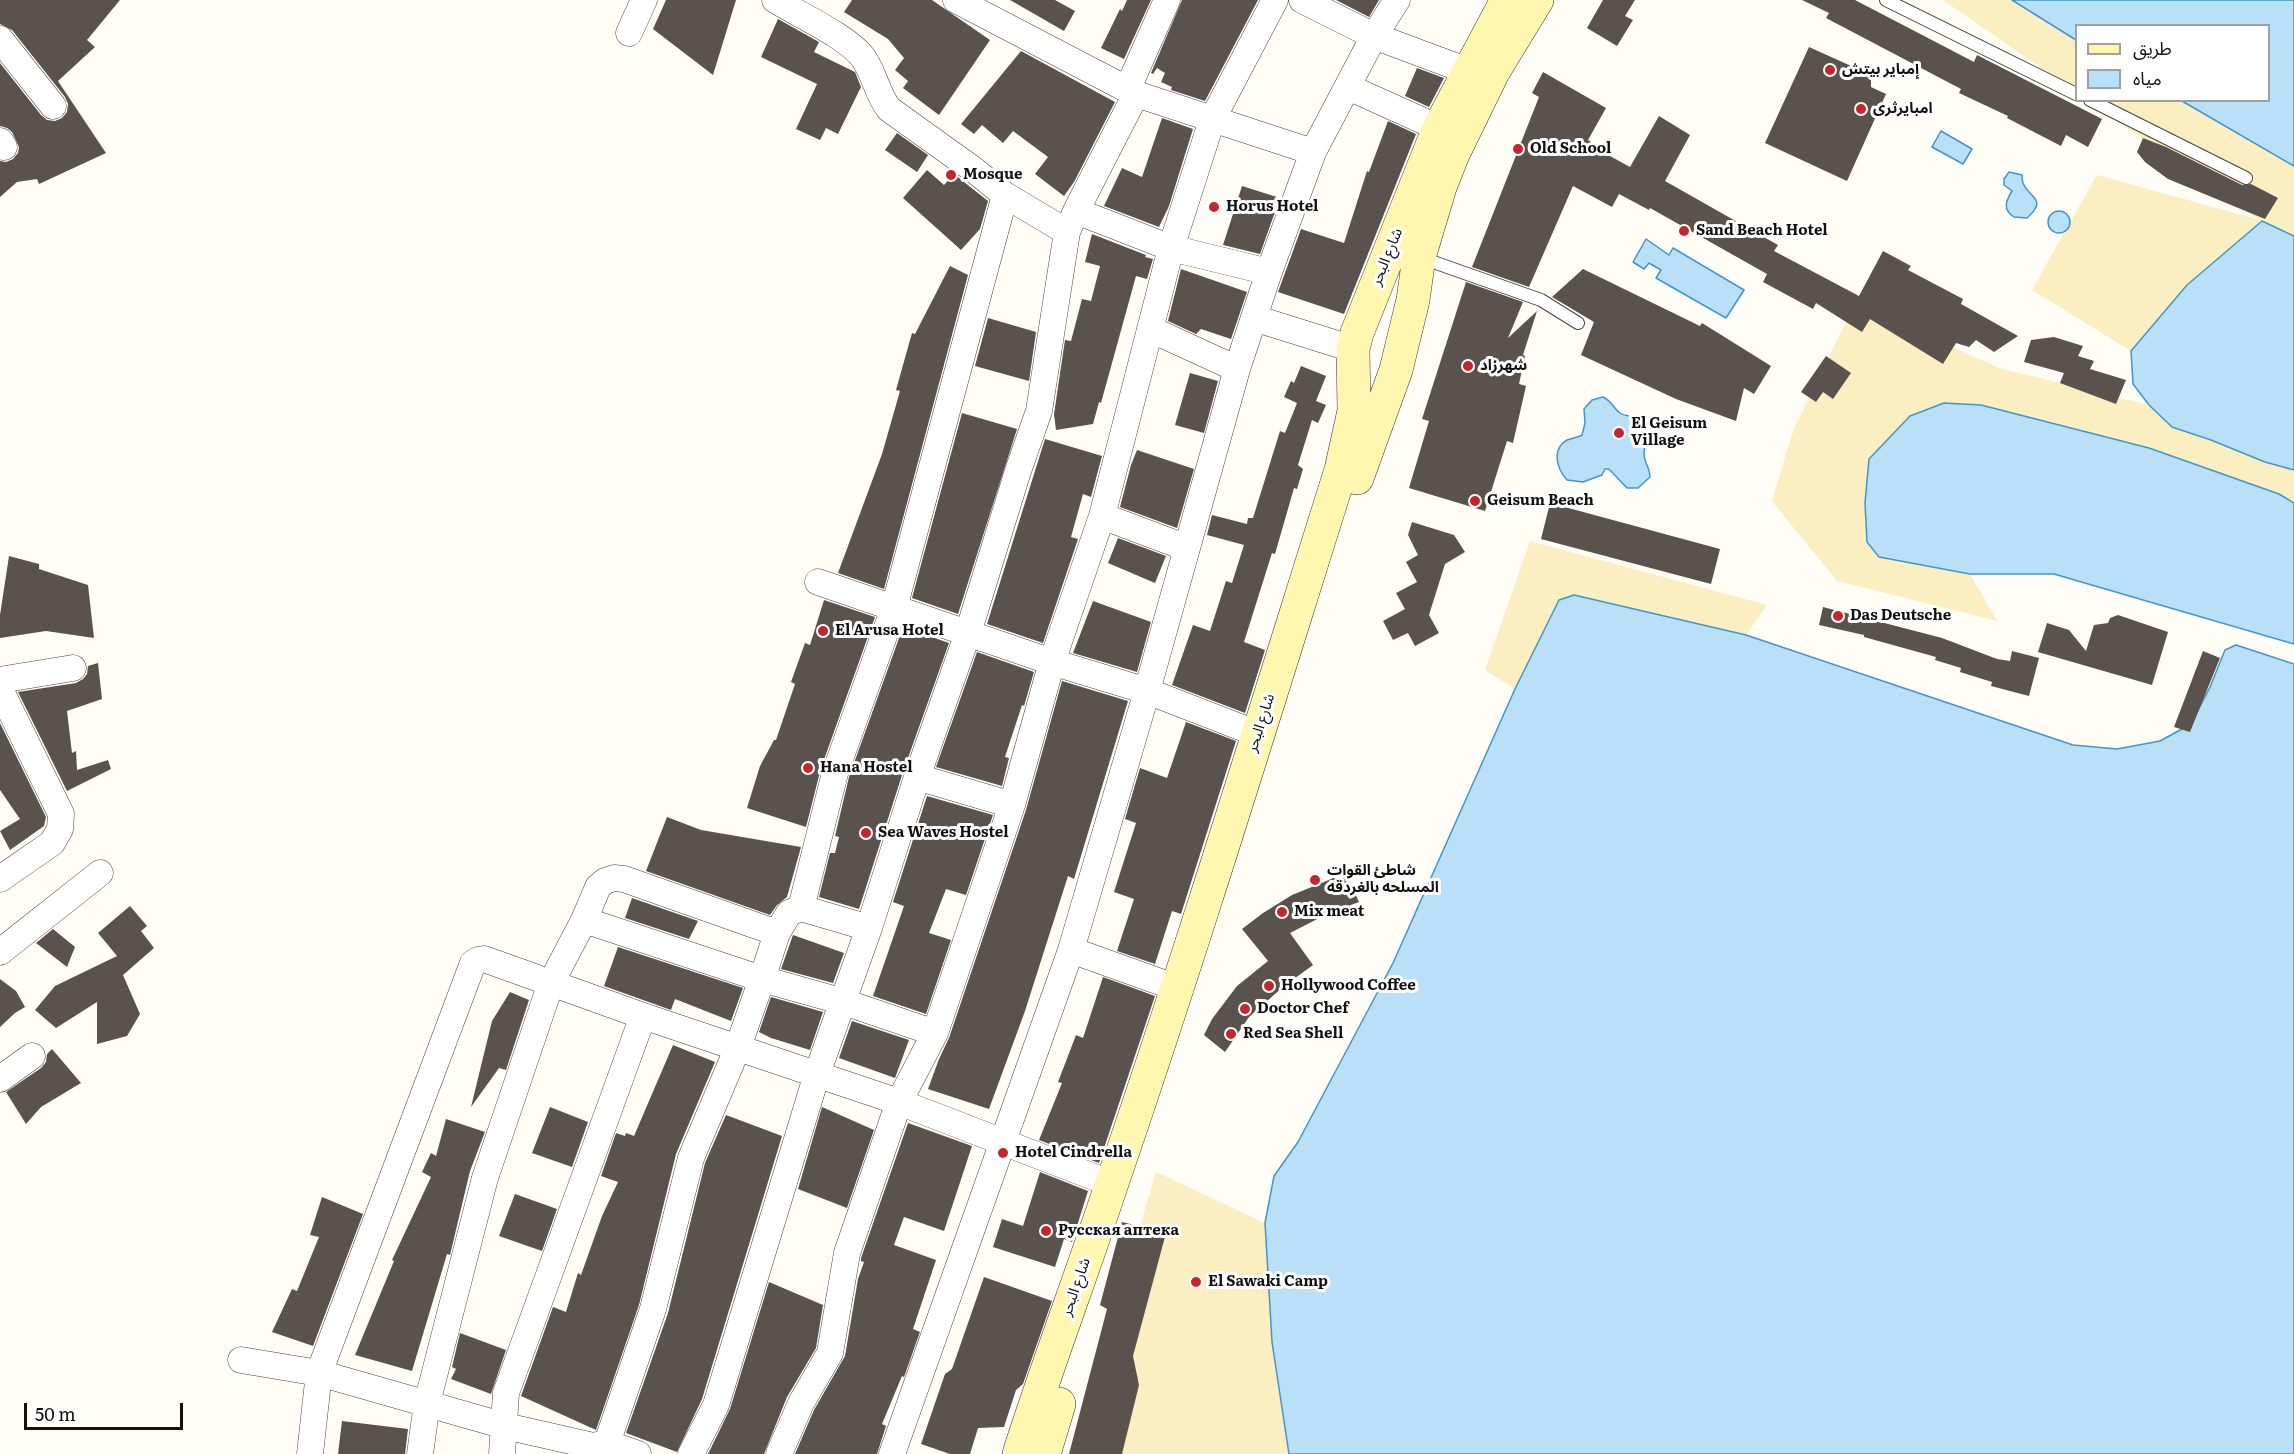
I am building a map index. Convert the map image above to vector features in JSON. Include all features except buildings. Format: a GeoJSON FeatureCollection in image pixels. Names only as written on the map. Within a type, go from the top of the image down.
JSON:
{"type":"FeatureCollection","features":[{"type":"Feature","properties":{"kind":"main road","name":"شارع البحر"},"geometry":{"type":"LineString","coordinates":[[1044,1454],[1124,1195],[1216,917],[1277,716],[1331,551],[1396,370],[1413,300],[1419,257],[1440,187],[1453,154],[1493,72],[1537,0]]}},
{"type":"Feature","properties":{"kind":"main road","name":"شارع البحر"},"geometry":{"type":"LineString","coordinates":[[1019,1454],[1177,988],[1341,470],[1354,411],[1353,349],[1357,333],[1439,128],[1504,1]]}},
{"type":"Feature","properties":{"kind":"main road"},"geometry":{"type":"LineString","coordinates":[[1373,290],[1392,299],[1413,300]]}},
{"type":"Feature","properties":{"kind":"main road"},"geometry":{"type":"LineString","coordinates":[[1353,349],[1376,356],[1396,370]]}},
{"type":"Feature","properties":{"kind":"street"},"geometry":{"type":"LineString","coordinates":[[629,33],[644,0]]}},
{"type":"Feature","properties":{"kind":"street"},"geometry":{"type":"LineString","coordinates":[[775,0],[854,48],[864,59],[881,99],[889,110],[974,170],[1005,195],[1071,221],[1269,272]]}},
{"type":"Feature","properties":{"kind":"street"},"geometry":{"type":"LineString","coordinates":[[956,0],[1091,72],[1132,91],[1312,152]]}},
{"type":"Feature","properties":{"kind":"street"},"geometry":{"type":"LineString","coordinates":[[691,1454],[716,1405],[817,1074],[869,928],[917,777],[968,633],[1018,471],[1040,411],[1071,221],[1132,91],[1167,0]]}},
{"type":"Feature","properties":{"kind":"street"},"geometry":{"type":"LineString","coordinates":[[779,1454],[801,1403],[830,1353],[847,1253],[899,1102],[935,1033],[1012,805],[1052,662],[1102,516],[1171,248],[1212,120],[1275,0]]}},
{"type":"Feature","properties":{"kind":"street"},"geometry":{"type":"LineString","coordinates":[[1302,0],[1374,36],[1468,71]]}},
{"type":"Feature","properties":{"kind":"street"},"geometry":{"type":"LineString","coordinates":[[892,1454],[1071,950],[1147,691],[1237,369],[1269,272],[1312,152],[1374,36],[1397,0]]}},
{"type":"Feature","properties":{"kind":"street"},"geometry":{"type":"LineString","coordinates":[[0,39],[54,106]]}},
{"type":"Feature","properties":{"kind":"street"},"geometry":{"type":"LineString","coordinates":[[1348,87],[1439,128]]}},
{"type":"Feature","properties":{"kind":"street"},"geometry":{"type":"LineString","coordinates":[[801,908],[835,773],[894,608],[1005,195]]}},
{"type":"Feature","properties":{"kind":"street"},"geometry":{"type":"LineString","coordinates":[[1254,318],[1353,349]]}},
{"type":"Feature","properties":{"kind":"street"},"geometry":{"type":"LineString","coordinates":[[1150,329],[1237,369]]}},
{"type":"Feature","properties":{"kind":"street"},"geometry":{"type":"LineString","coordinates":[[1102,516],[1187,548]]}},
{"type":"Feature","properties":{"kind":"street"},"geometry":{"type":"LineString","coordinates":[[818,582],[1052,662],[1147,691],[1258,734]]}},
{"type":"Feature","properties":{"kind":"street"},"geometry":{"type":"LineString","coordinates":[[0,680],[73,668]]}},
{"type":"Feature","properties":{"kind":"street"},"geometry":{"type":"LineString","coordinates":[[0,689],[61,814],[60,829],[52,843],[0,879]]}},
{"type":"Feature","properties":{"kind":"street"},"geometry":{"type":"LineString","coordinates":[[917,777],[1012,805]]}},
{"type":"Feature","properties":{"kind":"street"},"geometry":{"type":"LineString","coordinates":[[0,952],[100,873]]}},
{"type":"Feature","properties":{"kind":"street"},"geometry":{"type":"LineString","coordinates":[[420,1454],[427,1403],[485,1178],[551,983],[584,920],[598,887],[605,880],[624,879],[777,933]]}},
{"type":"Feature","properties":{"kind":"street"},"geometry":{"type":"LineString","coordinates":[[607,1443],[652,1309],[691,1158],[738,1047],[777,933],[789,913],[801,908],[869,928]]}},
{"type":"Feature","properties":{"kind":"street"},"geometry":{"type":"LineString","coordinates":[[584,920],[935,1033]]}},
{"type":"Feature","properties":{"kind":"street"},"geometry":{"type":"LineString","coordinates":[[1071,950],[1177,988]]}},
{"type":"Feature","properties":{"kind":"street"},"geometry":{"type":"LineString","coordinates":[[310,1454],[319,1373],[473,963],[478,960],[484,959],[899,1102],[1112,1184]]}},
{"type":"Feature","properties":{"kind":"street"},"geometry":{"type":"LineString","coordinates":[[502,1454],[506,1393],[644,1016]]}},
{"type":"Feature","properties":{"kind":"street"},"geometry":{"type":"LineString","coordinates":[[0,1079],[32,1056]]}},
{"type":"Feature","properties":{"kind":"street"},"geometry":{"type":"LineString","coordinates":[[241,1360],[319,1373],[578,1448],[607,1443],[638,1454]]}},
{"type":"Feature","properties":{"kind":"lane"},"geometry":{"type":"LineString","coordinates":[[1886,0],[2075,94]]}},
{"type":"Feature","properties":{"kind":"lane"},"geometry":{"type":"LineString","coordinates":[[2094,102],[2246,178]]}},
{"type":"Feature","properties":{"kind":"lane"},"geometry":{"type":"LineString","coordinates":[[1419,257],[1541,300],[1578,323]]}},
{"type":"Feature","properties":{"kind":"sand"},"geometry":{"type":"Polygon","coordinates":[[[1943,0],[2012,0],[2075,39],[2075,91],[1943,0]]]}},
{"type":"Feature","properties":{"kind":"sand"},"geometry":{"type":"Polygon","coordinates":[[[2089,102],[2184,102],[2294,166],[2294,236],[2262,221],[2187,285],[2131,351],[2032,290],[2097,175],[2260,220],[2089,102]]]}},
{"type":"Feature","properties":{"kind":"sand"},"geometry":{"type":"Polygon","coordinates":[[[1855,303],[1999,368],[2149,405],[2172,427],[2265,462],[2294,470],[2294,503],[2278,494],[2149,448],[1981,405],[1944,404],[1869,459],[1865,503],[1867,542],[1879,557],[1970,574],[1997,621],[1837,581],[1772,501],[1793,431],[1855,303]]]}},
{"type":"Feature","properties":{"kind":"sand"},"geometry":{"type":"Polygon","coordinates":[[[1530,541],[1767,605],[1746,635],[1574,595],[1559,600],[1515,689],[1485,670],[1530,541]]]}},
{"type":"Feature","properties":{"kind":"sand","name":"El Sawaki Camp"},"geometry":{"type":"Polygon","coordinates":[[[1156,1172],[1265,1223],[1272,1342],[1289,1454],[1073,1454],[1156,1172]]]}},
{"type":"Feature","properties":{"kind":"water"},"geometry":{"type":"Polygon","coordinates":[[[2012,0],[2294,0],[2294,166],[2184,102],[2270,102],[2270,24],[2075,24],[2075,39],[2012,0]]]}},
{"type":"Feature","properties":{"kind":"water"},"geometry":{"type":"Polygon","coordinates":[[[1941,131],[1972,149],[1963,164],[1932,147],[1941,131]]]}},
{"type":"Feature","properties":{"kind":"water"},"geometry":{"type":"Polygon","coordinates":[[[2009,172],[2022,175],[2023,184],[2036,199],[2036,207],[2027,218],[2014,217],[2008,211],[2007,202],[2012,191],[2004,185],[2004,179],[2009,172]]]}},
{"type":"Feature","properties":{"kind":"water"},"geometry":{"type":"Polygon","coordinates":[[[2059,211],[2067,214],[2070,222],[2067,230],[2059,233],[2051,230],[2048,222],[2051,214],[2059,211]]]}},
{"type":"Feature","properties":{"kind":"water"},"geometry":{"type":"Polygon","coordinates":[[[2262,221],[2294,236],[2294,470],[2265,462],[2172,427],[2149,405],[2133,384],[2131,351],[2187,285],[2262,221]]]}},
{"type":"Feature","properties":{"kind":"water"},"geometry":{"type":"Polygon","coordinates":[[[1646,239],[1669,255],[1673,248],[1744,290],[1726,318],[1656,278],[1661,270],[1649,263],[1644,269],[1633,262],[1646,239]]]}},
{"type":"Feature","properties":{"kind":"water"},"geometry":{"type":"Polygon","coordinates":[[[1603,397],[1620,413],[1636,418],[1646,427],[1644,454],[1650,477],[1638,488],[1627,488],[1609,469],[1605,469],[1602,475],[1583,482],[1567,480],[1558,465],[1557,454],[1562,444],[1582,435],[1585,423],[1584,409],[1592,400],[1603,397]]]}},
{"type":"Feature","properties":{"kind":"water"},"geometry":{"type":"Polygon","coordinates":[[[1944,403],[1981,405],[2149,448],[2279,494],[2294,503],[2294,644],[2054,574],[1970,574],[1879,557],[1867,542],[1865,503],[1869,459],[1910,416],[1944,403]]]}},
{"type":"Feature","properties":{"kind":"water"},"geometry":{"type":"Polygon","coordinates":[[[1574,595],[1746,635],[2073,745],[2117,749],[2160,741],[2191,724],[2210,687],[2225,650],[2236,645],[2294,664],[2294,1454],[1289,1454],[1272,1342],[1265,1223],[1274,1176],[1298,1142],[1393,963],[1515,689],[1559,600],[1574,595]]]}},
{"type":"Feature","properties":{"kind":"place","name":"إمباير بيتش"},"geometry":{"type":"Point","coordinates":[1830,70]}},
{"type":"Feature","properties":{"kind":"place","name":"امبايرثرى"},"geometry":{"type":"Point","coordinates":[1861,109]}},
{"type":"Feature","properties":{"kind":"place","name":"Old School"},"geometry":{"type":"Point","coordinates":[1518,149]}},
{"type":"Feature","properties":{"kind":"place","name":"Mosque"},"geometry":{"type":"Point","coordinates":[951,175]}},
{"type":"Feature","properties":{"kind":"place","name":"Horus Hotel"},"geometry":{"type":"Point","coordinates":[1214,207]}},
{"type":"Feature","properties":{"kind":"place","name":"Sand Beach Hotel"},"geometry":{"type":"Point","coordinates":[1684,231]}},
{"type":"Feature","properties":{"kind":"place","name":"شهرزاد"},"geometry":{"type":"Point","coordinates":[1468,366]}},
{"type":"Feature","properties":{"kind":"place","name":"El Geisum Village"},"geometry":{"type":"Point","coordinates":[1619,433]}},
{"type":"Feature","properties":{"kind":"place","name":"Geisum Beach"},"geometry":{"type":"Point","coordinates":[1475,501]}},
{"type":"Feature","properties":{"kind":"place","name":"Das Deutsche"},"geometry":{"type":"Point","coordinates":[1838,616]}},
{"type":"Feature","properties":{"kind":"place","name":"El Arusa Hotel"},"geometry":{"type":"Point","coordinates":[823,631]}},
{"type":"Feature","properties":{"kind":"place","name":"Hana Hostel"},"geometry":{"type":"Point","coordinates":[808,768]}},
{"type":"Feature","properties":{"kind":"place","name":"Sea Waves Hostel"},"geometry":{"type":"Point","coordinates":[866,833]}},
{"type":"Feature","properties":{"kind":"place","name":"شاطئ القوات المسلحه بالغردقه"},"geometry":{"type":"Point","coordinates":[1315,880]}},
{"type":"Feature","properties":{"kind":"place","name":"Mix meat"},"geometry":{"type":"Point","coordinates":[1282,912]}},
{"type":"Feature","properties":{"kind":"place","name":"Hollywood Coffee"},"geometry":{"type":"Point","coordinates":[1269,986]}},
{"type":"Feature","properties":{"kind":"place","name":"Doctor Chef"},"geometry":{"type":"Point","coordinates":[1245,1009]}},
{"type":"Feature","properties":{"kind":"place","name":"Red Sea Shell"},"geometry":{"type":"Point","coordinates":[1231,1034]}},
{"type":"Feature","properties":{"kind":"place","name":"Hotel Cindrella"},"geometry":{"type":"Point","coordinates":[1003,1153]}},
{"type":"Feature","properties":{"kind":"place","name":"Русская аптека"},"geometry":{"type":"Point","coordinates":[1046,1231]}},
{"type":"Feature","properties":{"kind":"place","name":"El Sawaki Camp"},"geometry":{"type":"Point","coordinates":[1196,1282]}}]}
